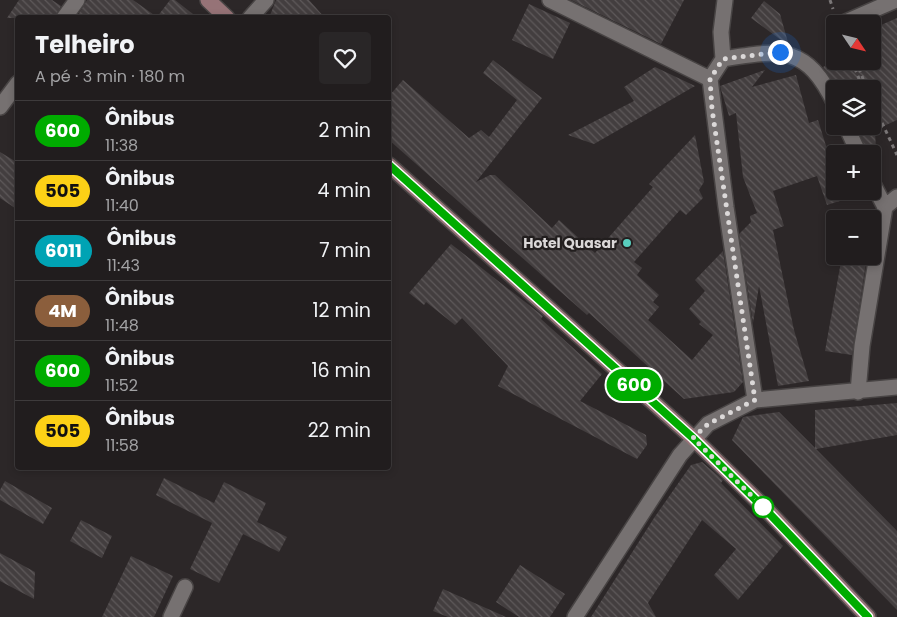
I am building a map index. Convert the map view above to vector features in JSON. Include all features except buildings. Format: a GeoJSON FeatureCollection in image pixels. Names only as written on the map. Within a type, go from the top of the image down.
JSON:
{"type":"FeatureCollection","features":[{"type":"Feature","properties":{"kind":"main road"},"geometry":{"type":"LineString","coordinates":[[208,0],[224,15]]}},
{"type":"Feature","properties":{"kind":"main road"},"geometry":{"type":"LineString","coordinates":[[391,167],[693,438],[764,508],[868,617]]}},
{"type":"Feature","properties":{"kind":"street"},"geometry":{"type":"LineString","coordinates":[[66,15],[77,0]]}},
{"type":"Feature","properties":{"kind":"street"},"geometry":{"type":"LineString","coordinates":[[253,15],[266,0]]}},
{"type":"Feature","properties":{"kind":"street"},"geometry":{"type":"LineString","coordinates":[[550,0],[710,79]]}},
{"type":"Feature","properties":{"kind":"street"},"geometry":{"type":"LineString","coordinates":[[725,0],[721,32],[723,59],[710,79],[724,198],[755,400]]}},
{"type":"Feature","properties":{"kind":"street"},"geometry":{"type":"LineString","coordinates":[[862,15],[896,0]]}},
{"type":"Feature","properties":{"kind":"street"},"geometry":{"type":"LineString","coordinates":[[723,59],[780,52],[813,68],[826,89]]}},
{"type":"Feature","properties":{"kind":"street"},"geometry":{"type":"LineString","coordinates":[[0,107],[15,87]]}},
{"type":"Feature","properties":{"kind":"street"},"geometry":{"type":"LineString","coordinates":[[885,207],[897,197]]}},
{"type":"Feature","properties":{"kind":"street"},"geometry":{"type":"LineString","coordinates":[[858,392],[862,346],[885,207],[881,199]]}},
{"type":"Feature","properties":{"kind":"street"},"geometry":{"type":"LineString","coordinates":[[575,617],[693,438],[708,424],[755,400],[897,387]]}},
{"type":"Feature","properties":{"kind":"street"},"geometry":{"type":"LineString","coordinates":[[171,617],[185,587]]}},
{"type":"Feature","properties":{"kind":"path"},"geometry":{"type":"LineString","coordinates":[[881,121],[897,155]]}},
{"type":"Feature","properties":{"kind":"path"},"geometry":{"type":"LineString","coordinates":[[881,127],[886,132]]}},
{"type":"Feature","properties":{"kind":"bus line","name":"600"},"geometry":{"type":"LineString","coordinates":[[391,167],[693,438],[733,476],[868,617]]}},
{"type":"Feature","properties":{"kind":"place","name":"Hotel Quasar"},"geometry":{"type":"Point","coordinates":[627,243]}},
{"type":"Feature","properties":{"kind":"route"},"geometry":{"type":"LineString","coordinates":[[763,507],[693,438],[708,424],[755,400],[712,109],[710,79],[723,59],[780,52]]}}]}
